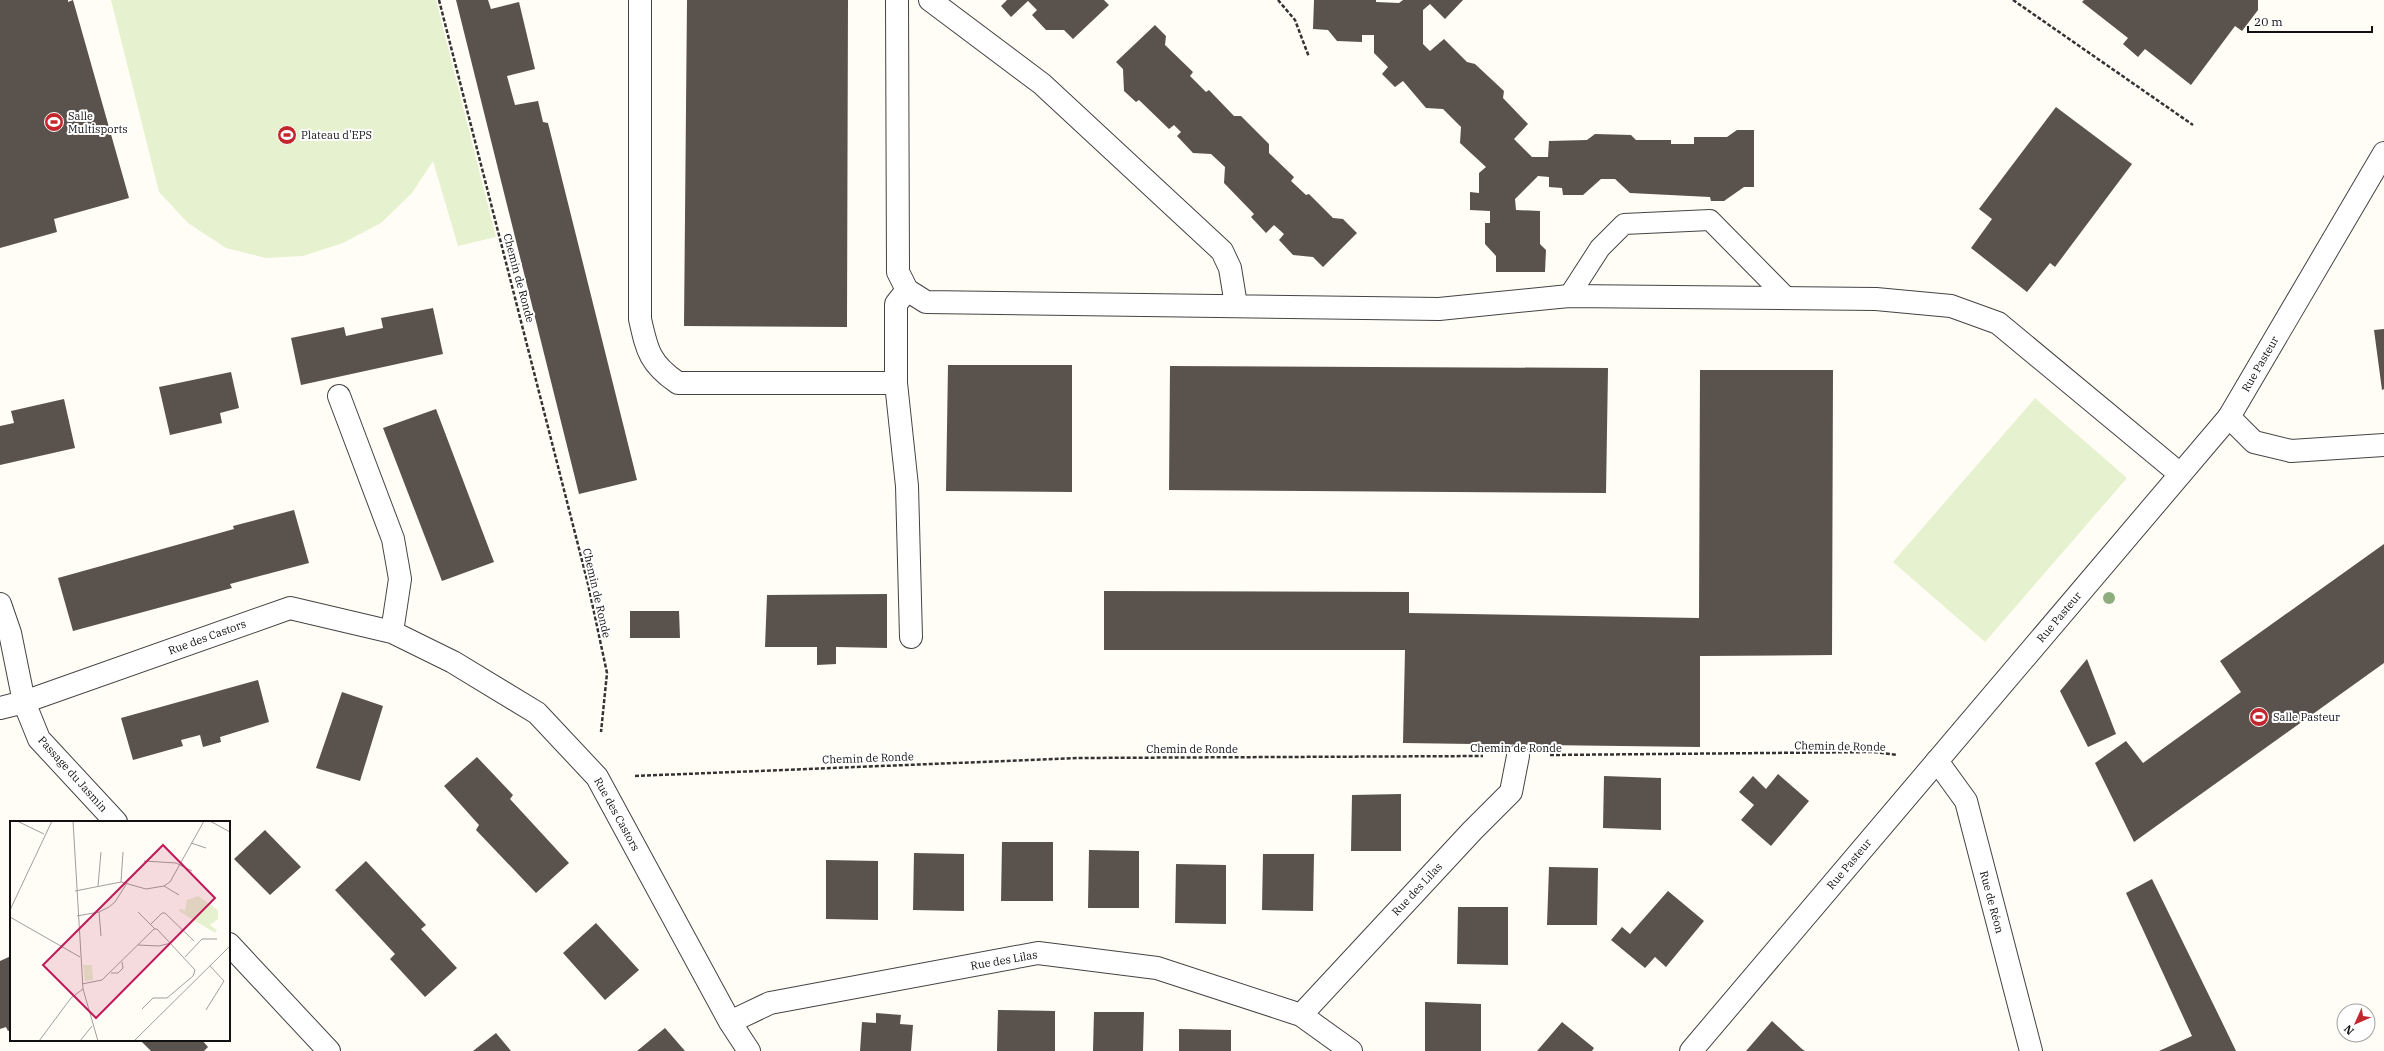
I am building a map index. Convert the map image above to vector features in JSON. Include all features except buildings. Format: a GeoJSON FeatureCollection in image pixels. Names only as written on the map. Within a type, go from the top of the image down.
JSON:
{"type":"FeatureCollection","features":[{"type":"Feature","properties":{"kind":"street"},"geometry":{"type":"LineString","coordinates":[[640,0],[640,319],[647,350],[661,372],[678,383],[896,383]]}},
{"type":"Feature","properties":{"kind":"street"},"geometry":{"type":"LineString","coordinates":[[897,0],[898,272],[907,290],[926,302],[1236,305],[1439,309],[1568,296],[1876,299],[1951,306],[1998,323],[2180,474]]}},
{"type":"Feature","properties":{"kind":"street"},"geometry":{"type":"LineString","coordinates":[[930,0],[1042,84],[1222,251],[1230,268],[1236,305]]}},
{"type":"Feature","properties":{"kind":"street","name":"Rue Pasteur"},"geometry":{"type":"LineString","coordinates":[[1691,1051],[2229,417],[2384,153]]}},
{"type":"Feature","properties":{"kind":"street"},"geometry":{"type":"LineString","coordinates":[[907,290],[896,304],[896,383],[907,486],[911,637]]}},
{"type":"Feature","properties":{"kind":"street"},"geometry":{"type":"LineString","coordinates":[[338,396],[393,539],[400,579],[392,632]]}},
{"type":"Feature","properties":{"kind":"street"},"geometry":{"type":"LineString","coordinates":[[2229,417],[2254,442],[2291,451],[2384,445]]}},
{"type":"Feature","properties":{"kind":"street"},"geometry":{"type":"LineString","coordinates":[[0,604],[10,633],[24,702]]}},
{"type":"Feature","properties":{"kind":"street","name":"Rue des Castors"},"geometry":{"type":"LineString","coordinates":[[0,708],[24,702],[290,608],[392,632],[453,662],[537,713],[597,777],[730,1022],[750,1051]]}},
{"type":"Feature","properties":{"kind":"street","name":"Passage du Jasmin"},"geometry":{"type":"LineString","coordinates":[[24,702],[39,740],[115,821]]}},
{"type":"Feature","properties":{"kind":"street","name":"Rue des Lilas"},"geometry":{"type":"LineString","coordinates":[[1301,1015],[1472,831],[1511,792],[1518,756]]}},
{"type":"Feature","properties":{"kind":"street","name":"Rue de Réon"},"geometry":{"type":"LineString","coordinates":[[1937,761],[1966,801],[2031,1051]]}},
{"type":"Feature","properties":{"kind":"street"},"geometry":{"type":"LineString","coordinates":[[230,945],[328,1051]]}},
{"type":"Feature","properties":{"kind":"street","name":"Rue des Lilas"},"geometry":{"type":"LineString","coordinates":[[730,1022],[770,1003],[1038,953],[1157,968],[1301,1015],[1351,1051]]}},
{"type":"Feature","properties":{"kind":"lane"},"geometry":{"type":"LineString","coordinates":[[1568,296],[1600,248],[1624,224],[1710,220],[1787,298]]}},
{"type":"Feature","properties":{"kind":"path","name":"Chemin de Ronde"},"geometry":{"type":"LineString","coordinates":[[439,0],[580,549],[607,673],[597,777],[1078,758],[1518,756],[1874,752],[1937,761]]}},
{"type":"Feature","properties":{"kind":"path"},"geometry":{"type":"LineString","coordinates":[[1278,0],[1295,20],[1309,57]]}},
{"type":"Feature","properties":{"kind":"path"},"geometry":{"type":"LineString","coordinates":[[2013,0],[2193,125]]}},
{"type":"Feature","properties":{"kind":"green space","name":"Plateau d'EPS"},"geometry":{"type":"Polygon","coordinates":[[[111,0],[436,0],[496,237],[458,246],[433,161],[412,193],[381,223],[343,243],[303,256],[266,258],[226,248],[188,223],[159,192],[111,0]]]}},
{"type":"Feature","properties":{"kind":"green space"},"geometry":{"type":"Polygon","coordinates":[[[2035,398],[2127,478],[1985,642],[1893,562],[2035,398]]]}},
{"type":"Feature","properties":{"kind":"place","name":"Salle Multisports"},"geometry":{"type":"Point","coordinates":[54,122]}},
{"type":"Feature","properties":{"kind":"place","name":"Plateau d'EPS"},"geometry":{"type":"Point","coordinates":[287,135]}},
{"type":"Feature","properties":{"kind":"place","name":"Salle Pasteur"},"geometry":{"type":"Point","coordinates":[2259,717]}}]}
